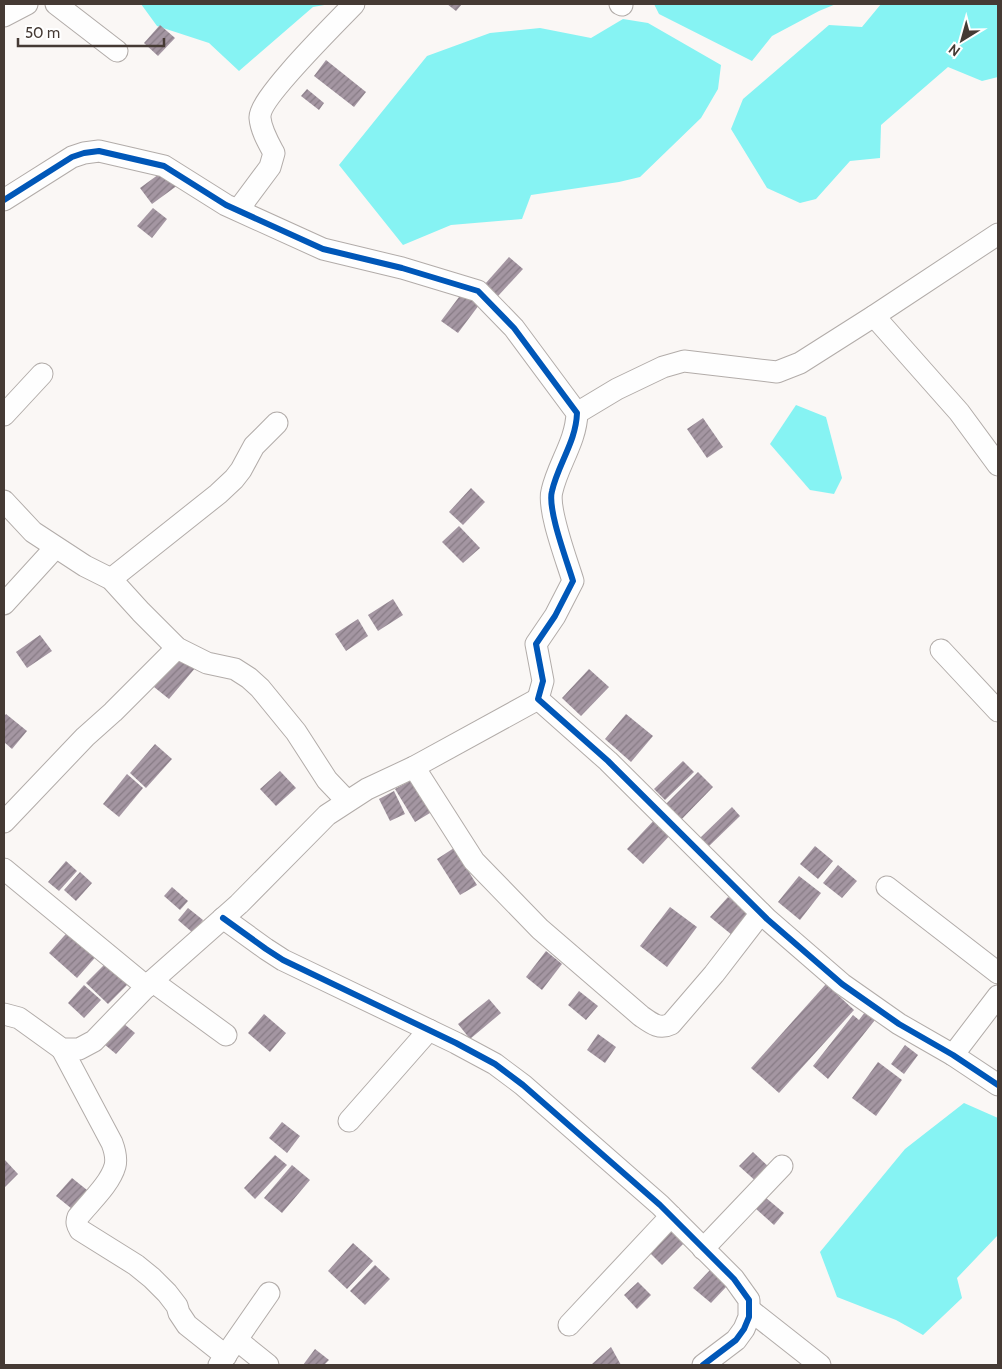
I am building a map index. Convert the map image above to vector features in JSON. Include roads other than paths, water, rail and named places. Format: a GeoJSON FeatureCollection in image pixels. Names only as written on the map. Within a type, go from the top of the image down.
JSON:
{"type":"FeatureCollection","features":[{"type":"Feature","properties":{"kind":"street"},"geometry":{"type":"LineString","coordinates":[[4,16],[27,4]]}},
{"type":"Feature","properties":{"kind":"street"},"geometry":{"type":"LineString","coordinates":[[56,4],[117,51]]}},
{"type":"Feature","properties":{"kind":"street"},"geometry":{"type":"LineString","coordinates":[[238,210],[270,167],[274,153],[265,136],[260,116],[262,108],[306,54],[354,4]]}},
{"type":"Feature","properties":{"kind":"street"},"geometry":{"type":"LineString","coordinates":[[4,200],[72,157],[84,153],[99,151],[164,166],[226,205],[323,249],[402,268],[478,291],[514,328],[577,413],[577,427],[551,492],[552,512],[573,582],[555,616],[536,644],[543,681],[538,699],[414,767],[367,789],[327,815],[239,904],[149,984],[94,1041],[79,1049],[62,1049]]}},
{"type":"Feature","properties":{"kind":"street"},"geometry":{"type":"LineString","coordinates":[[577,413],[648,374],[684,361],[777,372],[800,363],[998,234]]}},
{"type":"Feature","properties":{"kind":"street"},"geometry":{"type":"LineString","coordinates":[[874,316],[959,412],[998,465]]}},
{"type":"Feature","properties":{"kind":"street"},"geometry":{"type":"LineString","coordinates":[[4,415],[42,374]]}},
{"type":"Feature","properties":{"kind":"street"},"geometry":{"type":"LineString","coordinates":[[111,579],[224,489],[241,470],[254,446],[277,422]]}},
{"type":"Feature","properties":{"kind":"street"},"geometry":{"type":"LineString","coordinates":[[4,501],[33,532],[55,548],[111,579],[177,648],[207,662],[235,669],[249,678],[260,688],[296,732],[327,780],[347,801]]}},
{"type":"Feature","properties":{"kind":"street"},"geometry":{"type":"LineString","coordinates":[[4,604],[55,548]]}},
{"type":"Feature","properties":{"kind":"street"},"geometry":{"type":"LineString","coordinates":[[4,822],[85,738],[114,712],[177,648]]}},
{"type":"Feature","properties":{"kind":"street"},"geometry":{"type":"LineString","coordinates":[[941,650],[998,710]]}},
{"type":"Feature","properties":{"kind":"street"},"geometry":{"type":"LineString","coordinates":[[538,699],[608,761],[761,913],[842,984],[899,1024],[953,1055],[998,1085]]}},
{"type":"Feature","properties":{"kind":"street"},"geometry":{"type":"LineString","coordinates":[[414,767],[474,861],[540,929],[641,1016],[656,1026],[665,1027],[671,1024],[714,974],[761,913]]}},
{"type":"Feature","properties":{"kind":"street"},"geometry":{"type":"LineString","coordinates":[[4,869],[149,984],[226,1035]]}},
{"type":"Feature","properties":{"kind":"street"},"geometry":{"type":"LineString","coordinates":[[887,887],[998,973]]}},
{"type":"Feature","properties":{"kind":"street"},"geometry":{"type":"LineString","coordinates":[[224,918],[266,950],[283,960],[495,1064],[523,1085],[671,1216],[734,1279],[749,1300],[749,1317],[744,1329],[736,1340],[703,1365]]}},
{"type":"Feature","properties":{"kind":"street"},"geometry":{"type":"LineString","coordinates":[[953,1055],[998,996]]}},
{"type":"Feature","properties":{"kind":"street"},"geometry":{"type":"LineString","coordinates":[[4,1014],[18,1018],[62,1049],[116,1153],[116,1165],[108,1180],[78,1216],[76,1221],[80,1230],[136,1265],[152,1278],[177,1306],[187,1325],[227,1354],[268,1365]]}},
{"type":"Feature","properties":{"kind":"street"},"geometry":{"type":"LineString","coordinates":[[349,1121],[428,1030]]}},
{"type":"Feature","properties":{"kind":"street"},"geometry":{"type":"LineString","coordinates":[[703,1249],[782,1166]]}},
{"type":"Feature","properties":{"kind":"street"},"geometry":{"type":"LineString","coordinates":[[569,1325],[671,1216]]}},
{"type":"Feature","properties":{"kind":"street"},"geometry":{"type":"LineString","coordinates":[[227,1354],[269,1293]]}},
{"type":"Feature","properties":{"kind":"street"},"geometry":{"type":"LineString","coordinates":[[750,1310],[820,1365]]}},
{"type":"Feature","properties":{"kind":"water"},"geometry":{"type":"Polygon","coordinates":[[[141,4],[330,4],[313,7],[239,71],[209,43],[157,26],[141,4]]]}},
{"type":"Feature","properties":{"kind":"water"},"geometry":{"type":"Polygon","coordinates":[[[654,4],[836,4],[772,36],[752,61],[659,14],[654,4]]]}},
{"type":"Feature","properties":{"kind":"water"},"geometry":{"type":"Polygon","coordinates":[[[881,4],[998,4],[998,77],[982,81],[948,67],[881,125],[880,158],[850,161],[816,199],[800,203],[767,188],[731,129],[743,99],[829,25],[862,27],[881,4]]]}},
{"type":"Feature","properties":{"kind":"water"},"geometry":{"type":"Polygon","coordinates":[[[623,19],[648,23],[721,65],[718,89],[701,118],[640,177],[619,182],[531,195],[522,219],[451,225],[403,245],[339,165],[427,56],[490,33],[540,28],[591,38],[623,19]]]}},
{"type":"Feature","properties":{"kind":"water"},"geometry":{"type":"Polygon","coordinates":[[[796,405],[826,417],[842,478],[834,494],[810,490],[770,444],[796,405]]]}},
{"type":"Feature","properties":{"kind":"water"},"geometry":{"type":"Polygon","coordinates":[[[964,1103],[998,1118],[998,1235],[957,1278],[962,1298],[923,1335],[896,1320],[837,1297],[820,1252],[905,1149],[964,1103]]]}}]}
